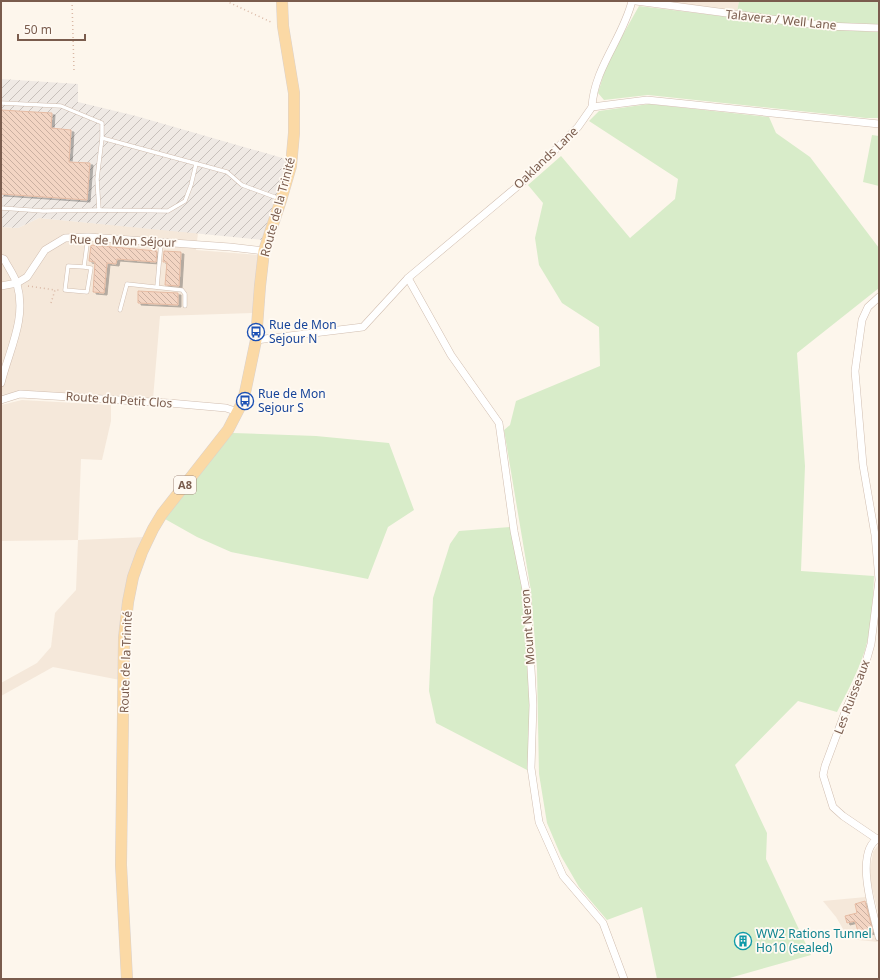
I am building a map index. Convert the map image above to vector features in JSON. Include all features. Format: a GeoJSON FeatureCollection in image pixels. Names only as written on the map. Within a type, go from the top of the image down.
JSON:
{"type":"FeatureCollection","features":[{"type":"Feature","properties":{"kind":"main road","name":"Route de la Trinité"},"geometry":{"type":"LineString","coordinates":[[127,979],[120,864],[124,638],[128,602],[133,577],[142,552],[153,529],[162,514],[228,430],[238,412],[246,388],[256,340],[264,251],[291,166],[294,133],[294,93],[283,26],[282,1]]}},
{"type":"Feature","properties":{"kind":"street"},"geometry":{"type":"LineString","coordinates":[[632,1],[630,12],[602,67],[593,97],[592,107],[647,100],[879,124]]}},
{"type":"Feature","properties":{"kind":"street","name":"Talavera / Well Lane"},"geometry":{"type":"LineString","coordinates":[[636,1],[825,26],[879,28]]}},
{"type":"Feature","properties":{"kind":"street","name":"Oaklands Lane"},"geometry":{"type":"LineString","coordinates":[[256,340],[363,327],[408,278],[525,180],[578,127],[592,107]]}},
{"type":"Feature","properties":{"kind":"street","name":"Rue de Mon Séjour"},"geometry":{"type":"LineString","coordinates":[[17,283],[27,277],[45,250],[65,238],[161,242],[264,251]]}},
{"type":"Feature","properties":{"kind":"street"},"geometry":{"type":"LineString","coordinates":[[1,258],[4,259],[17,283],[20,312],[17,332],[1,383]]}},
{"type":"Feature","properties":{"kind":"street","name":"Mount Neron"},"geometry":{"type":"LineString","coordinates":[[408,278],[451,354],[499,422],[514,531],[527,595],[533,705],[531,768],[539,822],[563,876],[603,923],[624,979]]}},
{"type":"Feature","properties":{"kind":"street"},"geometry":{"type":"LineString","coordinates":[[1,286],[17,283]]}},
{"type":"Feature","properties":{"kind":"street","name":"Les Ruisseaux"},"geometry":{"type":"LineString","coordinates":[[878,839],[842,816],[833,807],[823,775],[847,707],[864,669],[871,644],[879,580],[875,535],[863,464],[855,371],[862,320],[868,306],[879,297]]}},
{"type":"Feature","properties":{"kind":"street","name":"Route du Petit Clos"},"geometry":{"type":"LineString","coordinates":[[1,400],[20,394],[169,403],[226,408],[238,412]]}},
{"type":"Feature","properties":{"kind":"street"},"geometry":{"type":"LineString","coordinates":[[878,839],[872,843],[866,866],[867,888],[879,937]]}},
{"type":"Feature","properties":{"kind":"lane"},"geometry":{"type":"LineString","coordinates":[[1,103],[61,106],[102,123],[102,138],[97,179],[99,210]]}},
{"type":"Feature","properties":{"kind":"lane"},"geometry":{"type":"LineString","coordinates":[[102,138],[227,172],[242,185],[281,200]]}},
{"type":"Feature","properties":{"kind":"lane"},"geometry":{"type":"LineString","coordinates":[[1,208],[43,211],[168,211],[185,201],[196,164]]}},
{"type":"Feature","properties":{"kind":"lane"},"geometry":{"type":"LineString","coordinates":[[84,267],[88,238]]}},
{"type":"Feature","properties":{"kind":"lane"},"geometry":{"type":"LineString","coordinates":[[157,287],[161,242]]}},
{"type":"Feature","properties":{"kind":"lane"},"geometry":{"type":"LineString","coordinates":[[68,266],[84,267],[91,268],[87,292],[65,290],[68,266]]}},
{"type":"Feature","properties":{"kind":"lane"},"geometry":{"type":"LineString","coordinates":[[120,310],[127,284],[182,290],[185,294],[185,306]]}},
{"type":"Feature","properties":{"kind":"path"},"geometry":{"type":"LineString","coordinates":[[72,1],[74,71]]}},
{"type":"Feature","properties":{"kind":"path"},"geometry":{"type":"LineString","coordinates":[[226,1],[277,25],[283,26]]}},
{"type":"Feature","properties":{"kind":"path"},"geometry":{"type":"LineString","coordinates":[[17,283],[23,286],[65,290]]}},
{"type":"Feature","properties":{"kind":"path"},"geometry":{"type":"LineString","coordinates":[[52,303],[55,290]]}},
{"type":"Feature","properties":{"kind":"shaded area"},"geometry":{"type":"Polygon","coordinates":[[[662,1],[739,1],[737,12],[662,1]]]}},
{"type":"Feature","properties":{"kind":"shaded area"},"geometry":{"type":"Polygon","coordinates":[[[1,79],[78,84],[78,102],[136,116],[286,159],[263,240],[39,218],[18,228],[1,227],[1,79]]]}},
{"type":"Feature","properties":{"kind":"shaded area"},"geometry":{"type":"Polygon","coordinates":[[[39,218],[198,233],[196,250],[259,255],[253,313],[160,316],[153,399],[20,391],[1,395],[1,227],[18,228],[39,218]]]}},
{"type":"Feature","properties":{"kind":"shaded area"},"geometry":{"type":"Polygon","coordinates":[[[22,400],[111,405],[111,421],[102,460],[81,459],[78,540],[1,541],[1,405],[22,400]]]}},
{"type":"Feature","properties":{"kind":"shaded area"},"geometry":{"type":"Polygon","coordinates":[[[145,537],[127,579],[118,644],[120,680],[53,667],[1,696],[1,683],[37,663],[51,647],[55,613],[76,590],[78,540],[145,537]]]}},
{"type":"Feature","properties":{"kind":"shaded area"},"geometry":{"type":"Polygon","coordinates":[[[879,844],[879,917],[871,883],[870,870],[873,852],[879,844]]]}},
{"type":"Feature","properties":{"kind":"shaded area"},"geometry":{"type":"Polygon","coordinates":[[[866,897],[878,942],[849,939],[836,917],[823,901],[866,897]]]}},
{"type":"Feature","properties":{"kind":"green space"},"geometry":{"type":"Polygon","coordinates":[[[739,1],[879,1],[879,24],[828,23],[737,12],[739,1]]]}},
{"type":"Feature","properties":{"kind":"green space"},"geometry":{"type":"Polygon","coordinates":[[[639,6],[826,29],[879,32],[879,118],[866,118],[648,95],[604,100],[598,93],[607,63],[639,6]]]}},
{"type":"Feature","properties":{"kind":"green space"},"geometry":{"type":"Polygon","coordinates":[[[649,104],[769,117],[776,133],[810,157],[879,248],[879,288],[797,353],[805,466],[801,571],[874,576],[871,622],[865,650],[856,674],[837,712],[798,701],[735,765],[767,833],[766,859],[811,955],[726,979],[657,979],[642,907],[607,920],[579,887],[561,856],[547,823],[539,774],[537,669],[531,591],[504,430],[510,425],[516,401],[600,366],[599,327],[562,303],[539,265],[535,238],[543,203],[528,185],[561,156],[630,238],[675,199],[678,179],[589,121],[599,111],[649,104]]]}},
{"type":"Feature","properties":{"kind":"green space"},"geometry":{"type":"Polygon","coordinates":[[[872,135],[879,136],[879,186],[863,182],[872,135]]]}},
{"type":"Feature","properties":{"kind":"green space"},"geometry":{"type":"Polygon","coordinates":[[[233,433],[316,436],[389,443],[414,510],[388,527],[368,579],[231,552],[197,537],[165,519],[174,505],[233,433]]]}},
{"type":"Feature","properties":{"kind":"green space"},"geometry":{"type":"Polygon","coordinates":[[[511,527],[525,595],[530,686],[529,771],[436,723],[429,691],[433,598],[450,544],[459,531],[511,527]]]}},
{"type":"Feature","properties":{"kind":"building"},"geometry":{"type":"Polygon","coordinates":[[[1,110],[52,113],[51,128],[71,130],[69,162],[90,163],[87,200],[1,194],[1,110]]]}},
{"type":"Feature","properties":{"kind":"building"},"geometry":{"type":"Polygon","coordinates":[[[91,245],[157,251],[156,262],[117,259],[116,264],[107,263],[104,293],[93,292],[95,262],[89,261],[91,245]]]}},
{"type":"Feature","properties":{"kind":"building"},"geometry":{"type":"Polygon","coordinates":[[[164,251],[181,252],[179,286],[165,285],[167,262],[163,262],[164,251]]]}},
{"type":"Feature","properties":{"kind":"building"},"geometry":{"type":"Polygon","coordinates":[[[138,291],[178,293],[178,305],[138,303],[138,291]]]}},
{"type":"Feature","properties":{"kind":"building"},"geometry":{"type":"Polygon","coordinates":[[[865,901],[873,932],[859,935],[855,921],[847,923],[845,916],[857,913],[855,904],[865,901]]]}},
{"type":"Feature","properties":{"kind":"place","name":"Rue de Mon Sejour N"},"geometry":{"type":"Point","coordinates":[256,332]}},
{"type":"Feature","properties":{"kind":"place","name":"Rue de Mon Sejour S"},"geometry":{"type":"Point","coordinates":[245,401]}},
{"type":"Feature","properties":{"kind":"place","name":"WW2 Rations Tunnel Ho10 (sealed)"},"geometry":{"type":"Point","coordinates":[743,941]}}]}
